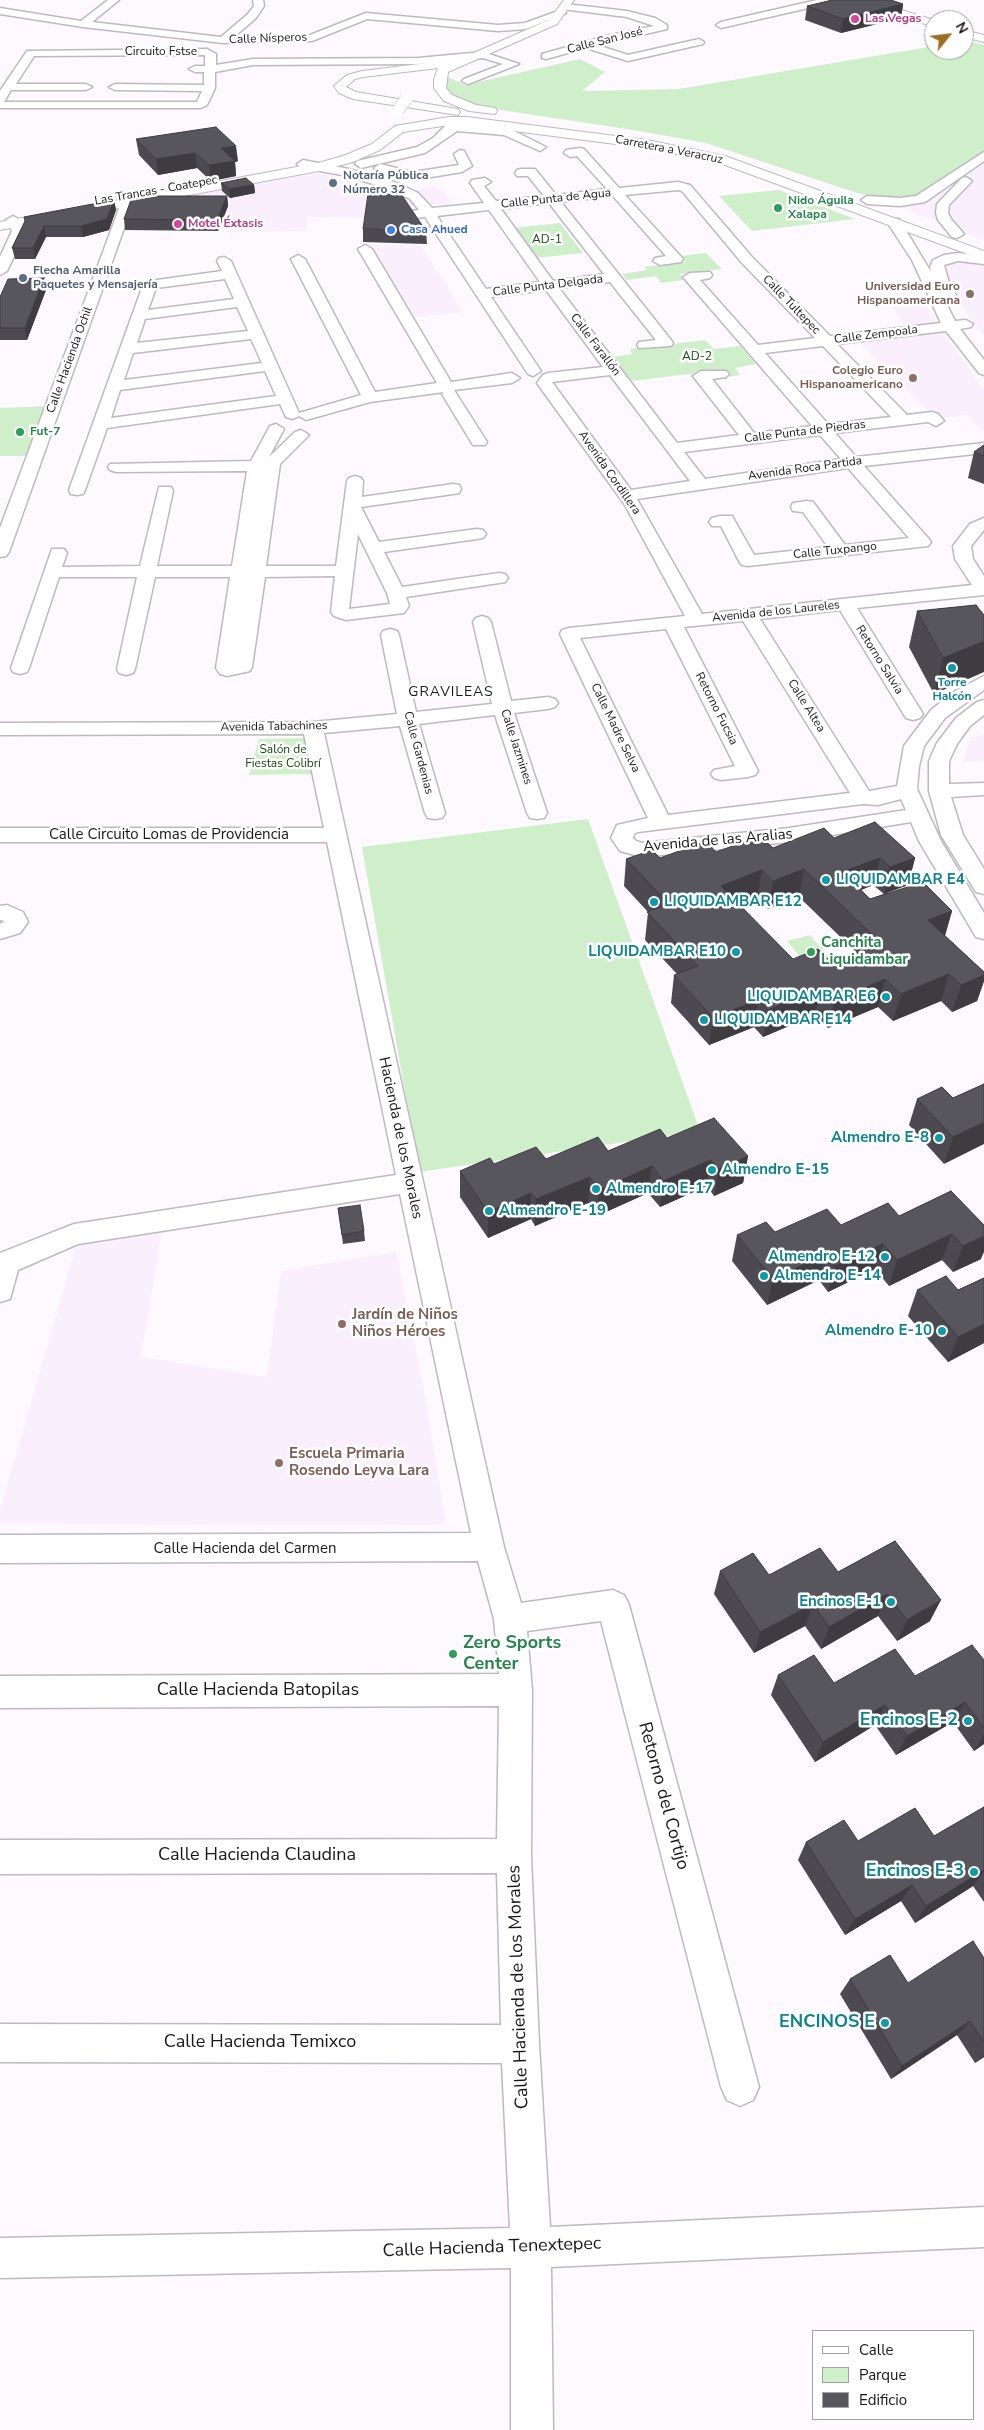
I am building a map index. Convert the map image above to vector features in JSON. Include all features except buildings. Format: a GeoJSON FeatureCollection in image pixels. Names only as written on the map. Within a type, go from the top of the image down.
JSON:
{"type":"FeatureCollection","features":[{"type":"Feature","properties":{"kind":"main road"},"geometry":{"type":"LineString","coordinates":[[858,0],[924,17]]}},
{"type":"Feature","properties":{"kind":"main road"},"geometry":{"type":"LineString","coordinates":[[882,0],[924,16]]}},
{"type":"Feature","properties":{"kind":"main road"},"geometry":{"type":"LineString","coordinates":[[427,78],[483,55],[562,13]]}},
{"type":"Feature","properties":{"kind":"main road"},"geometry":{"type":"LineString","coordinates":[[463,62],[351,77],[340,86],[343,90],[353,95],[467,114],[569,124],[611,133],[647,144]]}},
{"type":"Feature","properties":{"kind":"main road"},"geometry":{"type":"LineString","coordinates":[[443,70],[440,78],[440,88],[448,98],[473,108],[505,113]]}},
{"type":"Feature","properties":{"kind":"main road","name":"Las Trancas - Coatepec"},"geometry":{"type":"LineString","coordinates":[[346,164],[376,147],[396,119],[410,90],[403,76],[385,71]]}},
{"type":"Feature","properties":{"kind":"main road","name":"Las Trancas - Coatepec"},"geometry":{"type":"LineString","coordinates":[[7,224],[124,199],[303,167],[362,145],[396,119]]}},
{"type":"Feature","properties":{"kind":"main road","name":"Carretera a Veracruz"},"geometry":{"type":"LineString","coordinates":[[396,119],[467,121],[647,144],[720,159],[984,256]]}},
{"type":"Feature","properties":{"kind":"main road","name":"Carretera a Veracruz"},"geometry":{"type":"LineString","coordinates":[[569,124],[626,130],[708,145],[758,159]]}},
{"type":"Feature","properties":{"kind":"main road"},"geometry":{"type":"LineString","coordinates":[[362,145],[376,147]]}},
{"type":"Feature","properties":{"kind":"main road"},"geometry":{"type":"LineString","coordinates":[[782,168],[867,200],[924,218],[984,245]]}},
{"type":"Feature","properties":{"kind":"main road"},"geometry":{"type":"LineString","coordinates":[[797,186],[795,182],[803,180],[836,189]]}},
{"type":"Feature","properties":{"kind":"main road"},"geometry":{"type":"LineString","coordinates":[[894,222],[892,218],[897,215],[924,218]]}},
{"type":"Feature","properties":{"kind":"street"},"geometry":{"type":"LineString","coordinates":[[83,24],[114,0]]}},
{"type":"Feature","properties":{"kind":"street"},"geometry":{"type":"LineString","coordinates":[[223,40],[252,16],[260,6],[258,0]]}},
{"type":"Feature","properties":{"kind":"street"},"geometry":{"type":"LineString","coordinates":[[721,25],[830,0]]}},
{"type":"Feature","properties":{"kind":"street","name":"Calle Nísperos"},"geometry":{"type":"LineString","coordinates":[[0,11],[83,24],[223,40],[312,38],[366,16],[498,28],[526,26],[562,13]]}},
{"type":"Feature","properties":{"kind":"street","name":"Calle San José"},"geometry":{"type":"LineString","coordinates":[[546,56],[610,38],[663,27],[651,20],[626,14],[562,13]]}},
{"type":"Feature","properties":{"kind":"street"},"geometry":{"type":"LineString","coordinates":[[591,33],[610,38]]}},
{"type":"Feature","properties":{"kind":"street"},"geometry":{"type":"LineString","coordinates":[[587,45],[628,58],[699,42]]}},
{"type":"Feature","properties":{"kind":"street","name":"Circuito Fstse"},"geometry":{"type":"LineString","coordinates":[[0,99],[28,53],[207,52],[211,54],[212,69],[209,88],[204,104],[198,106],[0,105]]}},
{"type":"Feature","properties":{"kind":"street"},"geometry":{"type":"LineString","coordinates":[[588,57],[609,52]]}},
{"type":"Feature","properties":{"kind":"street"},"geometry":{"type":"LineString","coordinates":[[184,69],[212,69],[253,62],[418,61],[483,55],[514,64],[468,81]]}},
{"type":"Feature","properties":{"kind":"street"},"geometry":{"type":"LineString","coordinates":[[19,69],[38,69]]}},
{"type":"Feature","properties":{"kind":"street"},"geometry":{"type":"LineString","coordinates":[[8,87],[86,87]]}},
{"type":"Feature","properties":{"kind":"street"},"geometry":{"type":"LineString","coordinates":[[115,87],[209,88]]}},
{"type":"Feature","properties":{"kind":"street"},"geometry":{"type":"LineString","coordinates":[[361,164],[420,150],[437,141],[450,128],[457,127],[506,132],[540,147]]}},
{"type":"Feature","properties":{"kind":"street"},"geometry":{"type":"LineString","coordinates":[[303,167],[361,164],[413,176],[462,168],[466,166],[467,151]]}},
{"type":"Feature","properties":{"kind":"street"},"geometry":{"type":"LineString","coordinates":[[570,153],[580,152],[676,260],[660,261]]}},
{"type":"Feature","properties":{"kind":"street"},"geometry":{"type":"LineString","coordinates":[[867,200],[900,202],[920,199],[984,156]]}},
{"type":"Feature","properties":{"kind":"street"},"geometry":{"type":"LineString","coordinates":[[346,164],[414,196],[422,214],[496,340]]}},
{"type":"Feature","properties":{"kind":"street"},"geometry":{"type":"LineString","coordinates":[[957,234],[945,220],[942,213],[943,204],[984,166]]}},
{"type":"Feature","properties":{"kind":"street"},"geometry":{"type":"LineString","coordinates":[[303,167],[337,174],[381,188],[407,202],[422,214],[483,294],[533,371],[544,373],[526,379]]}},
{"type":"Feature","properties":{"kind":"street"},"geometry":{"type":"LineString","coordinates":[[521,173],[531,172],[666,343],[644,346]]}},
{"type":"Feature","properties":{"kind":"street","name":"Calle Farallón"},"geometry":{"type":"LineString","coordinates":[[485,182],[476,183],[549,286],[700,484]]}},
{"type":"Feature","properties":{"kind":"street","name":"Calle Punta de Agua"},"geometry":{"type":"LineString","coordinates":[[422,214],[683,186]]}},
{"type":"Feature","properties":{"kind":"street","name":"Calle Tultepec"},"geometry":{"type":"LineString","coordinates":[[683,186],[747,260],[903,420]]}},
{"type":"Feature","properties":{"kind":"street","name":"Calle Hacienda Ochil"},"geometry":{"type":"LineString","coordinates":[[0,552],[122,217],[124,199]]}},
{"type":"Feature","properties":{"kind":"street"},"geometry":{"type":"LineString","coordinates":[[894,222],[920,260],[947,320],[984,370]]}},
{"type":"Feature","properties":{"kind":"street"},"geometry":{"type":"LineString","coordinates":[[0,271],[19,231],[7,224]]}},
{"type":"Feature","properties":{"kind":"street"},"geometry":{"type":"LineString","coordinates":[[365,249],[479,442]]}},
{"type":"Feature","properties":{"kind":"street"},"geometry":{"type":"LineString","coordinates":[[978,338],[962,318],[942,283],[937,268],[938,263],[949,258],[958,257],[984,260]]}},
{"type":"Feature","properties":{"kind":"street"},"geometry":{"type":"LineString","coordinates":[[298,259],[370,397]]}},
{"type":"Feature","properties":{"kind":"street"},"geometry":{"type":"LineString","coordinates":[[77,490],[150,285],[227,267],[285,399],[299,415],[317,418],[314,430]]}},
{"type":"Feature","properties":{"kind":"street"},"geometry":{"type":"LineString","coordinates":[[705,275],[690,277],[856,466]]}},
{"type":"Feature","properties":{"kind":"street","name":"Calle Punta Delgada"},"geometry":{"type":"LineString","coordinates":[[483,294],[614,277]]}},
{"type":"Feature","properties":{"kind":"street"},"geometry":{"type":"LineString","coordinates":[[139,315],[242,302]]}},
{"type":"Feature","properties":{"kind":"street","name":"Calle Zempoala"},"geometry":{"type":"LineString","coordinates":[[756,350],[826,341],[962,318]]}},
{"type":"Feature","properties":{"kind":"street"},"geometry":{"type":"LineString","coordinates":[[127,349],[256,334]]}},
{"type":"Feature","properties":{"kind":"street"},"geometry":{"type":"LineString","coordinates":[[114,386],[271,366]]}},
{"type":"Feature","properties":{"kind":"street"},"geometry":{"type":"LineString","coordinates":[[260,490],[256,466],[276,429],[277,422],[370,397],[413,395],[526,379],[614,370]]}},
{"type":"Feature","properties":{"kind":"street"},"geometry":{"type":"LineString","coordinates":[[720,374],[701,376],[750,439]]}},
{"type":"Feature","properties":{"kind":"street","name":"Avenida Cordillera"},"geometry":{"type":"LineString","coordinates":[[526,379],[630,500],[696,620]]}},
{"type":"Feature","properties":{"kind":"street"},"geometry":{"type":"LineString","coordinates":[[248,572],[260,490],[272,463],[282,452],[314,430],[350,410],[413,395]]}},
{"type":"Feature","properties":{"kind":"street"},"geometry":{"type":"LineString","coordinates":[[100,424],[285,399]]}},
{"type":"Feature","properties":{"kind":"street","name":"Calle Punta de Piedras"},"geometry":{"type":"LineString","coordinates":[[673,448],[932,417],[936,421]]}},
{"type":"Feature","properties":{"kind":"street"},"geometry":{"type":"LineString","coordinates":[[276,429],[286,434],[314,430]]}},
{"type":"Feature","properties":{"kind":"street","name":"Avenida Roca Partida"},"geometry":{"type":"LineString","coordinates":[[630,500],[984,448]]}},
{"type":"Feature","properties":{"kind":"street","name":"Avenida Roca Partida"},"geometry":{"type":"LineString","coordinates":[[630,500],[700,484],[856,466],[984,454]]}},
{"type":"Feature","properties":{"kind":"street"},"geometry":{"type":"LineString","coordinates":[[116,466],[256,466]]}},
{"type":"Feature","properties":{"kind":"street","name":"Calle Tuxpango"},"geometry":{"type":"LineString","coordinates":[[718,522],[726,520],[748,561],[922,542],[856,466]]}},
{"type":"Feature","properties":{"kind":"street"},"geometry":{"type":"LineString","coordinates":[[353,505],[396,594],[400,606],[398,609],[342,614],[340,612],[355,481]]}},
{"type":"Feature","properties":{"kind":"street"},"geometry":{"type":"LineString","coordinates":[[353,505],[453,489]]}},
{"type":"Feature","properties":{"kind":"street"},"geometry":{"type":"LineString","coordinates":[[126,669],[165,491]]}},
{"type":"Feature","properties":{"kind":"street"},"geometry":{"type":"LineString","coordinates":[[799,507],[807,506],[840,551]]}},
{"type":"Feature","properties":{"kind":"street"},"geometry":{"type":"LineString","coordinates":[[982,584],[964,558],[962,546],[976,528],[984,523]]}},
{"type":"Feature","properties":{"kind":"street"},"geometry":{"type":"LineString","coordinates":[[373,548],[477,534]]}},
{"type":"Feature","properties":{"kind":"street"},"geometry":{"type":"LineString","coordinates":[[20,668],[58,553]]}},
{"type":"Feature","properties":{"kind":"street"},"geometry":{"type":"LineString","coordinates":[[52,572],[346,571]]}},
{"type":"Feature","properties":{"kind":"street"},"geometry":{"type":"LineString","coordinates":[[396,594],[499,578]]}},
{"type":"Feature","properties":{"kind":"street","name":"Avenida de los Laureles"},"geometry":{"type":"LineString","coordinates":[[569,634],[846,605],[982,584]]}},
{"type":"Feature","properties":{"kind":"street","name":"Retorno Salvia"},"geometry":{"type":"LineString","coordinates":[[846,605],[913,714]]}},
{"type":"Feature","properties":{"kind":"street","name":"Calle Altea"},"geometry":{"type":"LineString","coordinates":[[748,614],[863,798]]}},
{"type":"Feature","properties":{"kind":"street","name":"Calle Jazmines"},"geometry":{"type":"LineString","coordinates":[[482,622],[503,708],[537,813]]}},
{"type":"Feature","properties":{"kind":"street","name":"Retorno Fucsia"},"geometry":{"type":"LineString","coordinates":[[672,622],[748,771],[721,774]]}},
{"type":"Feature","properties":{"kind":"street","name":"Calle Gardenias"},"geometry":{"type":"LineString","coordinates":[[390,634],[408,719],[435,813]]}},
{"type":"Feature","properties":{"kind":"street","name":"Calle Madre Selva"},"geometry":{"type":"LineString","coordinates":[[569,634],[661,823]]}},
{"type":"Feature","properties":{"kind":"street"},"geometry":{"type":"LineString","coordinates":[[984,682],[962,695],[938,714],[914,746],[909,766],[907,789],[930,842],[984,932]]}},
{"type":"Feature","properties":{"kind":"street","name":"Avenida Tabachines"},"geometry":{"type":"LineString","coordinates":[[0,729],[313,728],[408,719],[548,702]]}},
{"type":"Feature","properties":{"kind":"street"},"geometry":{"type":"LineString","coordinates":[[984,706],[963,722],[946,743],[939,761],[941,797],[952,835],[984,887]]}},
{"type":"Feature","properties":{"kind":"street","name":"Hacienda de los Morales"},"geometry":{"type":"LineString","coordinates":[[313,728],[409,1183],[489,1548]]}},
{"type":"Feature","properties":{"kind":"street","name":"Avenida de las Aralias"},"geometry":{"type":"LineString","coordinates":[[907,789],[894,794],[634,826],[624,830],[622,838],[628,846],[642,850],[789,835],[918,814]]}},
{"type":"Feature","properties":{"kind":"street"},"geometry":{"type":"LineString","coordinates":[[941,797],[984,789]]}},
{"type":"Feature","properties":{"kind":"street"},"geometry":{"type":"LineString","coordinates":[[941,797],[984,800]]}},
{"type":"Feature","properties":{"kind":"street","name":"Avenida de las Aralias"},"geometry":{"type":"LineString","coordinates":[[863,798],[902,803],[918,814]]}},
{"type":"Feature","properties":{"kind":"street","name":"Calle Circuito Lomas de Providencia"},"geometry":{"type":"LineString","coordinates":[[0,835],[337,835]]}},
{"type":"Feature","properties":{"kind":"street"},"geometry":{"type":"LineString","coordinates":[[0,913],[7,912],[15,916],[17,922],[12,928],[0,932]]}},
{"type":"Feature","properties":{"kind":"street"},"geometry":{"type":"LineString","coordinates":[[0,1291],[3,1264],[74,1234],[409,1183]]}},
{"type":"Feature","properties":{"kind":"street","name":"Calle Hacienda del Carmen"},"geometry":{"type":"LineString","coordinates":[[0,1549],[489,1548]]}},
{"type":"Feature","properties":{"kind":"street","name":"Calle Hacienda de los Morales"},"geometry":{"type":"LineString","coordinates":[[489,1548],[510,1619],[516,1690],[514,1856],[520,2044],[531,2248],[532,2430]]}},
{"type":"Feature","properties":{"kind":"street","name":"Retorno del Cortijo"},"geometry":{"type":"LineString","coordinates":[[510,1619],[613,1605],[740,2087]]}},
{"type":"Feature","properties":{"kind":"street","name":"Calle Hacienda Batopilas"},"geometry":{"type":"LineString","coordinates":[[0,1692],[516,1690]]}},
{"type":"Feature","properties":{"kind":"street","name":"Calle Hacienda Claudina"},"geometry":{"type":"LineString","coordinates":[[0,1857],[514,1856]]}},
{"type":"Feature","properties":{"kind":"street","name":"Calle Hacienda Temixco"},"geometry":{"type":"LineString","coordinates":[[0,2042],[520,2044]]}},
{"type":"Feature","properties":{"kind":"street","name":"Calle Hacienda Tenextepec"},"geometry":{"type":"LineString","coordinates":[[0,2258],[531,2248],[984,2227]]}},
{"type":"Feature","properties":{"kind":"shaded area"},"geometry":{"type":"Polygon","coordinates":[[[984,156],[984,240],[878,198],[915,196],[984,156]]]}},
{"type":"Feature","properties":{"kind":"shaded area"},"geometry":{"type":"Polygon","coordinates":[[[313,174],[329,175],[391,196],[434,186],[442,191],[453,204],[402,206],[427,244],[363,242],[366,218],[308,217],[306,231],[226,232],[229,216],[122,217],[126,205],[313,174]]]}},
{"type":"Feature","properties":{"kind":"shaded area"},"geometry":{"type":"Polygon","coordinates":[[[368,245],[421,246],[463,312],[412,318],[368,245]]]}},
{"type":"Feature","properties":{"kind":"shaded area","name":"Universidad Euro Hispanoamericana"},"geometry":{"type":"Polygon","coordinates":[[[958,259],[984,264],[984,336],[969,317],[943,272],[942,263],[958,259]]]}},
{"type":"Feature","properties":{"kind":"shaded area"},"geometry":{"type":"Polygon","coordinates":[[[917,293],[939,323],[905,325],[884,295],[917,293]]]}},
{"type":"Feature","properties":{"kind":"shaded area"},"geometry":{"type":"Polygon","coordinates":[[[942,331],[984,389],[984,433],[967,415],[936,419],[859,341],[942,331]]]}},
{"type":"Feature","properties":{"kind":"shaded area"},"geometry":{"type":"Polygon","coordinates":[[[984,735],[984,761],[963,762],[970,738],[984,735]]]}},
{"type":"Feature","properties":{"kind":"shaded area"},"geometry":{"type":"Polygon","coordinates":[[[162,1230],[141,1357],[267,1377],[281,1271],[396,1252],[426,1402],[446,1525],[0,1524],[0,1511],[77,1242],[162,1230]]]}},
{"type":"Feature","properties":{"kind":"green space"},"geometry":{"type":"Polygon","coordinates":[[[974,42],[984,45],[984,156],[908,200],[878,198],[857,193],[706,143],[481,107],[452,98],[444,88],[446,76],[465,85],[580,59],[605,72],[582,91],[679,89],[924,48],[924,60],[974,60],[974,42]]]}},
{"type":"Feature","properties":{"kind":"green space","name":"Nido Águila Xalapa"},"geometry":{"type":"Polygon","coordinates":[[[779,190],[855,219],[752,231],[719,196],[779,190]]]}},
{"type":"Feature","properties":{"kind":"green space","name":"AD-1"},"geometry":{"type":"Polygon","coordinates":[[[560,223],[583,253],[534,258],[512,228],[560,223]]]}},
{"type":"Feature","properties":{"kind":"green space"},"geometry":{"type":"Polygon","coordinates":[[[706,253],[722,269],[680,274],[684,280],[661,283],[656,276],[627,280],[622,274],[647,270],[644,267],[685,262],[680,256],[706,253]]]}},
{"type":"Feature","properties":{"kind":"green space","name":"AD-2"},"geometry":{"type":"Polygon","coordinates":[[[705,340],[714,349],[740,346],[756,364],[735,368],[740,375],[727,377],[721,370],[632,381],[612,357],[632,354],[630,349],[705,340]]]}},
{"type":"Feature","properties":{"kind":"green space","name":"Fut-7"},"geometry":{"type":"Polygon","coordinates":[[[50,406],[31,456],[0,456],[0,408],[50,406]]]}},
{"type":"Feature","properties":{"kind":"green space","name":"Salón de Fiestas Colibrí"},"geometry":{"type":"Polygon","coordinates":[[[306,738],[315,774],[249,775],[259,739],[306,738]]]}},
{"type":"Feature","properties":{"kind":"green space"},"geometry":{"type":"Polygon","coordinates":[[[588,819],[700,1131],[419,1172],[362,847],[588,819]]]}},
{"type":"Feature","properties":{"kind":"green space","name":"Canchita Liquidambar"},"geometry":{"type":"Polygon","coordinates":[[[810,935],[835,964],[812,971],[787,941],[810,935]]]}},
{"type":"Feature","properties":{"kind":"place","name":"Las Vegas"},"geometry":{"type":"Point","coordinates":[855,19]}},
{"type":"Feature","properties":{"kind":"place","name":"Notaría Pública Número 32"},"geometry":{"type":"Point","coordinates":[333,183]}},
{"type":"Feature","properties":{"kind":"place","name":"Nido Águila Xalapa"},"geometry":{"type":"Point","coordinates":[778,208]}},
{"type":"Feature","properties":{"kind":"place","name":"Motel Éxtasis"},"geometry":{"type":"Point","coordinates":[178,224]}},
{"type":"Feature","properties":{"kind":"place","name":"Casa Ahued"},"geometry":{"type":"Point","coordinates":[391,230]}},
{"type":"Feature","properties":{"kind":"place","name":"Flecha Amarilla Paquetes y Mensajería"},"geometry":{"type":"Point","coordinates":[23,278]}},
{"type":"Feature","properties":{"kind":"place","name":"Universidad Euro Hispanoamericana"},"geometry":{"type":"Point","coordinates":[970,294]}},
{"type":"Feature","properties":{"kind":"place","name":"Colegio Euro Hispanoamericano"},"geometry":{"type":"Point","coordinates":[913,378]}},
{"type":"Feature","properties":{"kind":"place","name":"Fut-7"},"geometry":{"type":"Point","coordinates":[20,432]}},
{"type":"Feature","properties":{"kind":"place","name":"Torre Halcón"},"geometry":{"type":"Point","coordinates":[952,668]}},
{"type":"Feature","properties":{"kind":"place","name":"LIQUIDAMBAR E4"},"geometry":{"type":"Point","coordinates":[826,880]}},
{"type":"Feature","properties":{"kind":"place","name":"LIQUIDAMBAR E12"},"geometry":{"type":"Point","coordinates":[654,902]}},
{"type":"Feature","properties":{"kind":"place","name":"LIQUIDAMBAR E10"},"geometry":{"type":"Point","coordinates":[736,952]}},
{"type":"Feature","properties":{"kind":"place","name":"Canchita Liquidambar"},"geometry":{"type":"Point","coordinates":[811,952]}},
{"type":"Feature","properties":{"kind":"place","name":"LIQUIDAMBAR E6"},"geometry":{"type":"Point","coordinates":[886,997]}},
{"type":"Feature","properties":{"kind":"place","name":"LIQUIDAMBAR E14"},"geometry":{"type":"Point","coordinates":[704,1020]}},
{"type":"Feature","properties":{"kind":"place","name":"Almendro E-8"},"geometry":{"type":"Point","coordinates":[939,1138]}},
{"type":"Feature","properties":{"kind":"place","name":"Almendro E-15"},"geometry":{"type":"Point","coordinates":[712,1170]}},
{"type":"Feature","properties":{"kind":"place","name":"Almendro E-17"},"geometry":{"type":"Point","coordinates":[596,1189]}},
{"type":"Feature","properties":{"kind":"place","name":"Almendro E-19"},"geometry":{"type":"Point","coordinates":[489,1211]}},
{"type":"Feature","properties":{"kind":"place","name":"Almendro E-12"},"geometry":{"type":"Point","coordinates":[885,1257]}},
{"type":"Feature","properties":{"kind":"place","name":"Almendro E-14"},"geometry":{"type":"Point","coordinates":[764,1276]}},
{"type":"Feature","properties":{"kind":"place","name":"Jardín de Niños Niños Héroes"},"geometry":{"type":"Point","coordinates":[342,1324]}},
{"type":"Feature","properties":{"kind":"place","name":"Almendro E-10"},"geometry":{"type":"Point","coordinates":[942,1331]}},
{"type":"Feature","properties":{"kind":"place","name":"Escuela Primaria Rosendo Leyva Lara"},"geometry":{"type":"Point","coordinates":[279,1463]}},
{"type":"Feature","properties":{"kind":"place","name":"Encinos E-1"},"geometry":{"type":"Point","coordinates":[891,1602]}},
{"type":"Feature","properties":{"kind":"place","name":"Zero Sports Center"},"geometry":{"type":"Point","coordinates":[453,1654]}},
{"type":"Feature","properties":{"kind":"place","name":"Encinos E-2"},"geometry":{"type":"Point","coordinates":[968,1721]}},
{"type":"Feature","properties":{"kind":"place","name":"Encinos E-3"},"geometry":{"type":"Point","coordinates":[974,1872]}},
{"type":"Feature","properties":{"kind":"place","name":"ENCINOS E"},"geometry":{"type":"Point","coordinates":[885,2023]}},
{"type":"Feature","properties":{"kind":"district","name":"GRAVILEAS"},"geometry":{"type":"Point","coordinates":[451,693]}}]}
